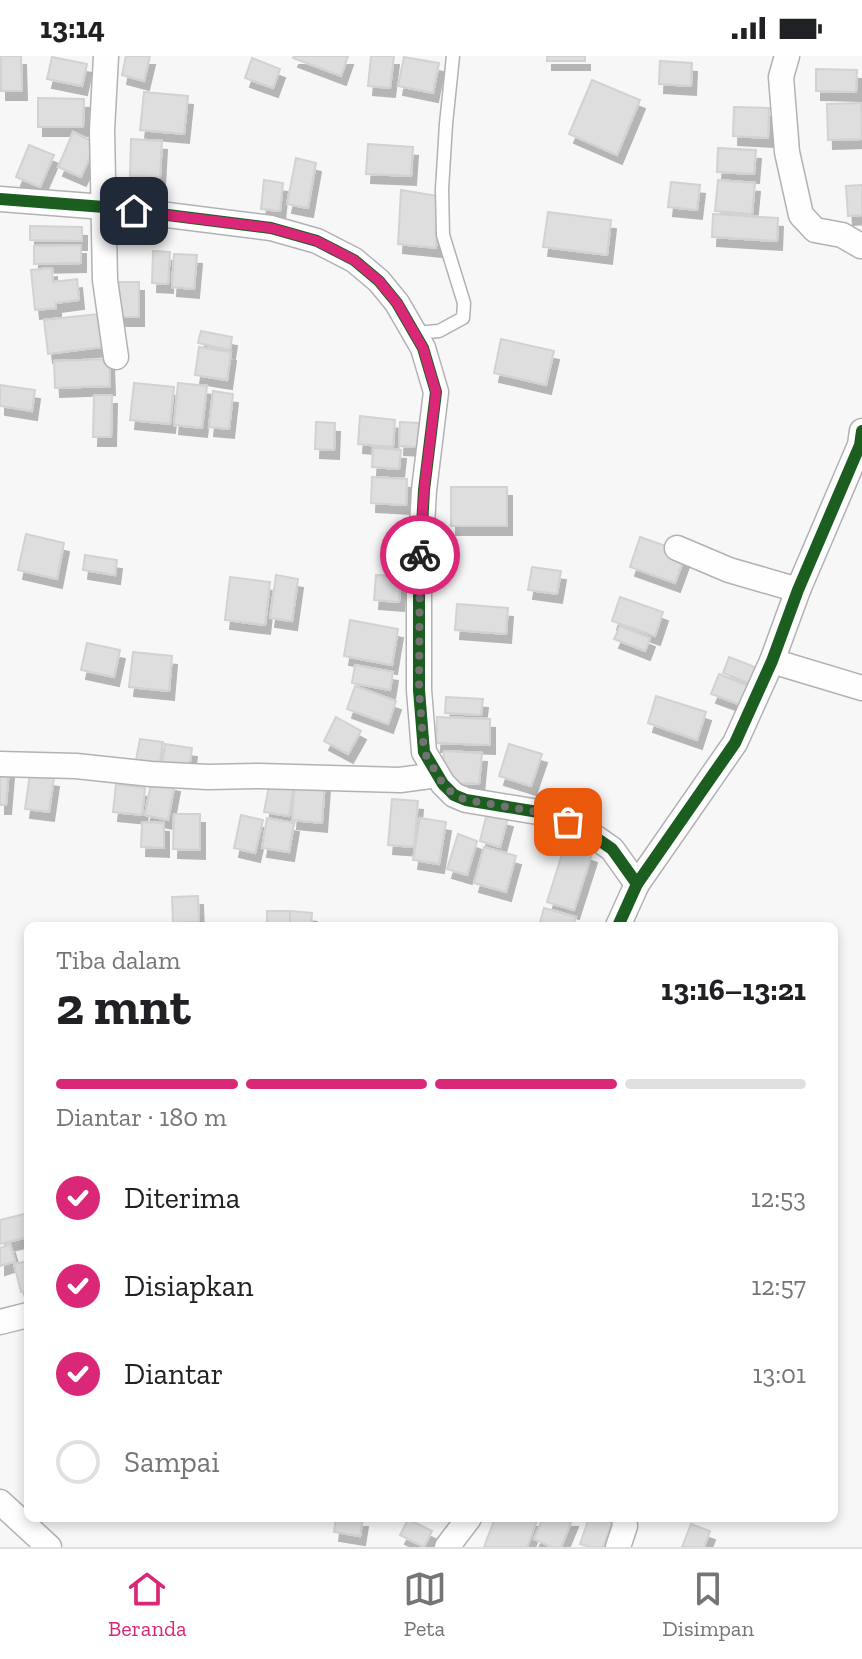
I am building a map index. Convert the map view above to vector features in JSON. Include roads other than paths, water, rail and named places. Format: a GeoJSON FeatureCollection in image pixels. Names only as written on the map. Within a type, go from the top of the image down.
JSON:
{"type":"FeatureCollection","features":[{"type":"Feature","properties":{"kind":"street"},"geometry":{"type":"LineString","coordinates":[[106,56],[102,130],[105,280],[116,357]]}},
{"type":"Feature","properties":{"kind":"street"},"geometry":{"type":"LineString","coordinates":[[787,56],[781,77],[787,152],[801,215],[815,230],[842,235],[862,247]]}},
{"type":"Feature","properties":{"kind":"street"},"geometry":{"type":"LineString","coordinates":[[0,199],[104,207],[271,228],[317,241],[354,260],[379,281],[397,303],[423,348],[436,392],[419,565],[419,690],[424,752],[443,784],[454,795],[466,800],[550,814],[586,831],[612,849],[637,884]]}},
{"type":"Feature","properties":{"kind":"street"},"geometry":{"type":"LineString","coordinates":[[620,922],[637,884],[735,743],[772,661],[798,590],[861,440]]}},
{"type":"Feature","properties":{"kind":"street"},"geometry":{"type":"LineString","coordinates":[[677,548],[729,570],[798,590]]}},
{"type":"Feature","properties":{"kind":"street"},"geometry":{"type":"LineString","coordinates":[[772,661],[862,688]]}},
{"type":"Feature","properties":{"kind":"street"},"geometry":{"type":"LineString","coordinates":[[0,764],[76,766],[208,777],[400,780],[437,775]]}},
{"type":"Feature","properties":{"kind":"street"},"geometry":{"type":"LineString","coordinates":[[0,1322],[24,1316]]}},
{"type":"Feature","properties":{"kind":"street"},"geometry":{"type":"LineString","coordinates":[[0,1502],[49,1547]]}},
{"type":"Feature","properties":{"kind":"street"},"geometry":{"type":"LineString","coordinates":[[447,1547],[466,1522]]}},
{"type":"Feature","properties":{"kind":"street"},"geometry":{"type":"LineString","coordinates":[[618,1547],[626,1522]]}},
{"type":"Feature","properties":{"kind":"lane"},"geometry":{"type":"LineString","coordinates":[[414,333],[439,331],[463,318],[464,303],[443,235],[442,189],[453,56]]}}]}
